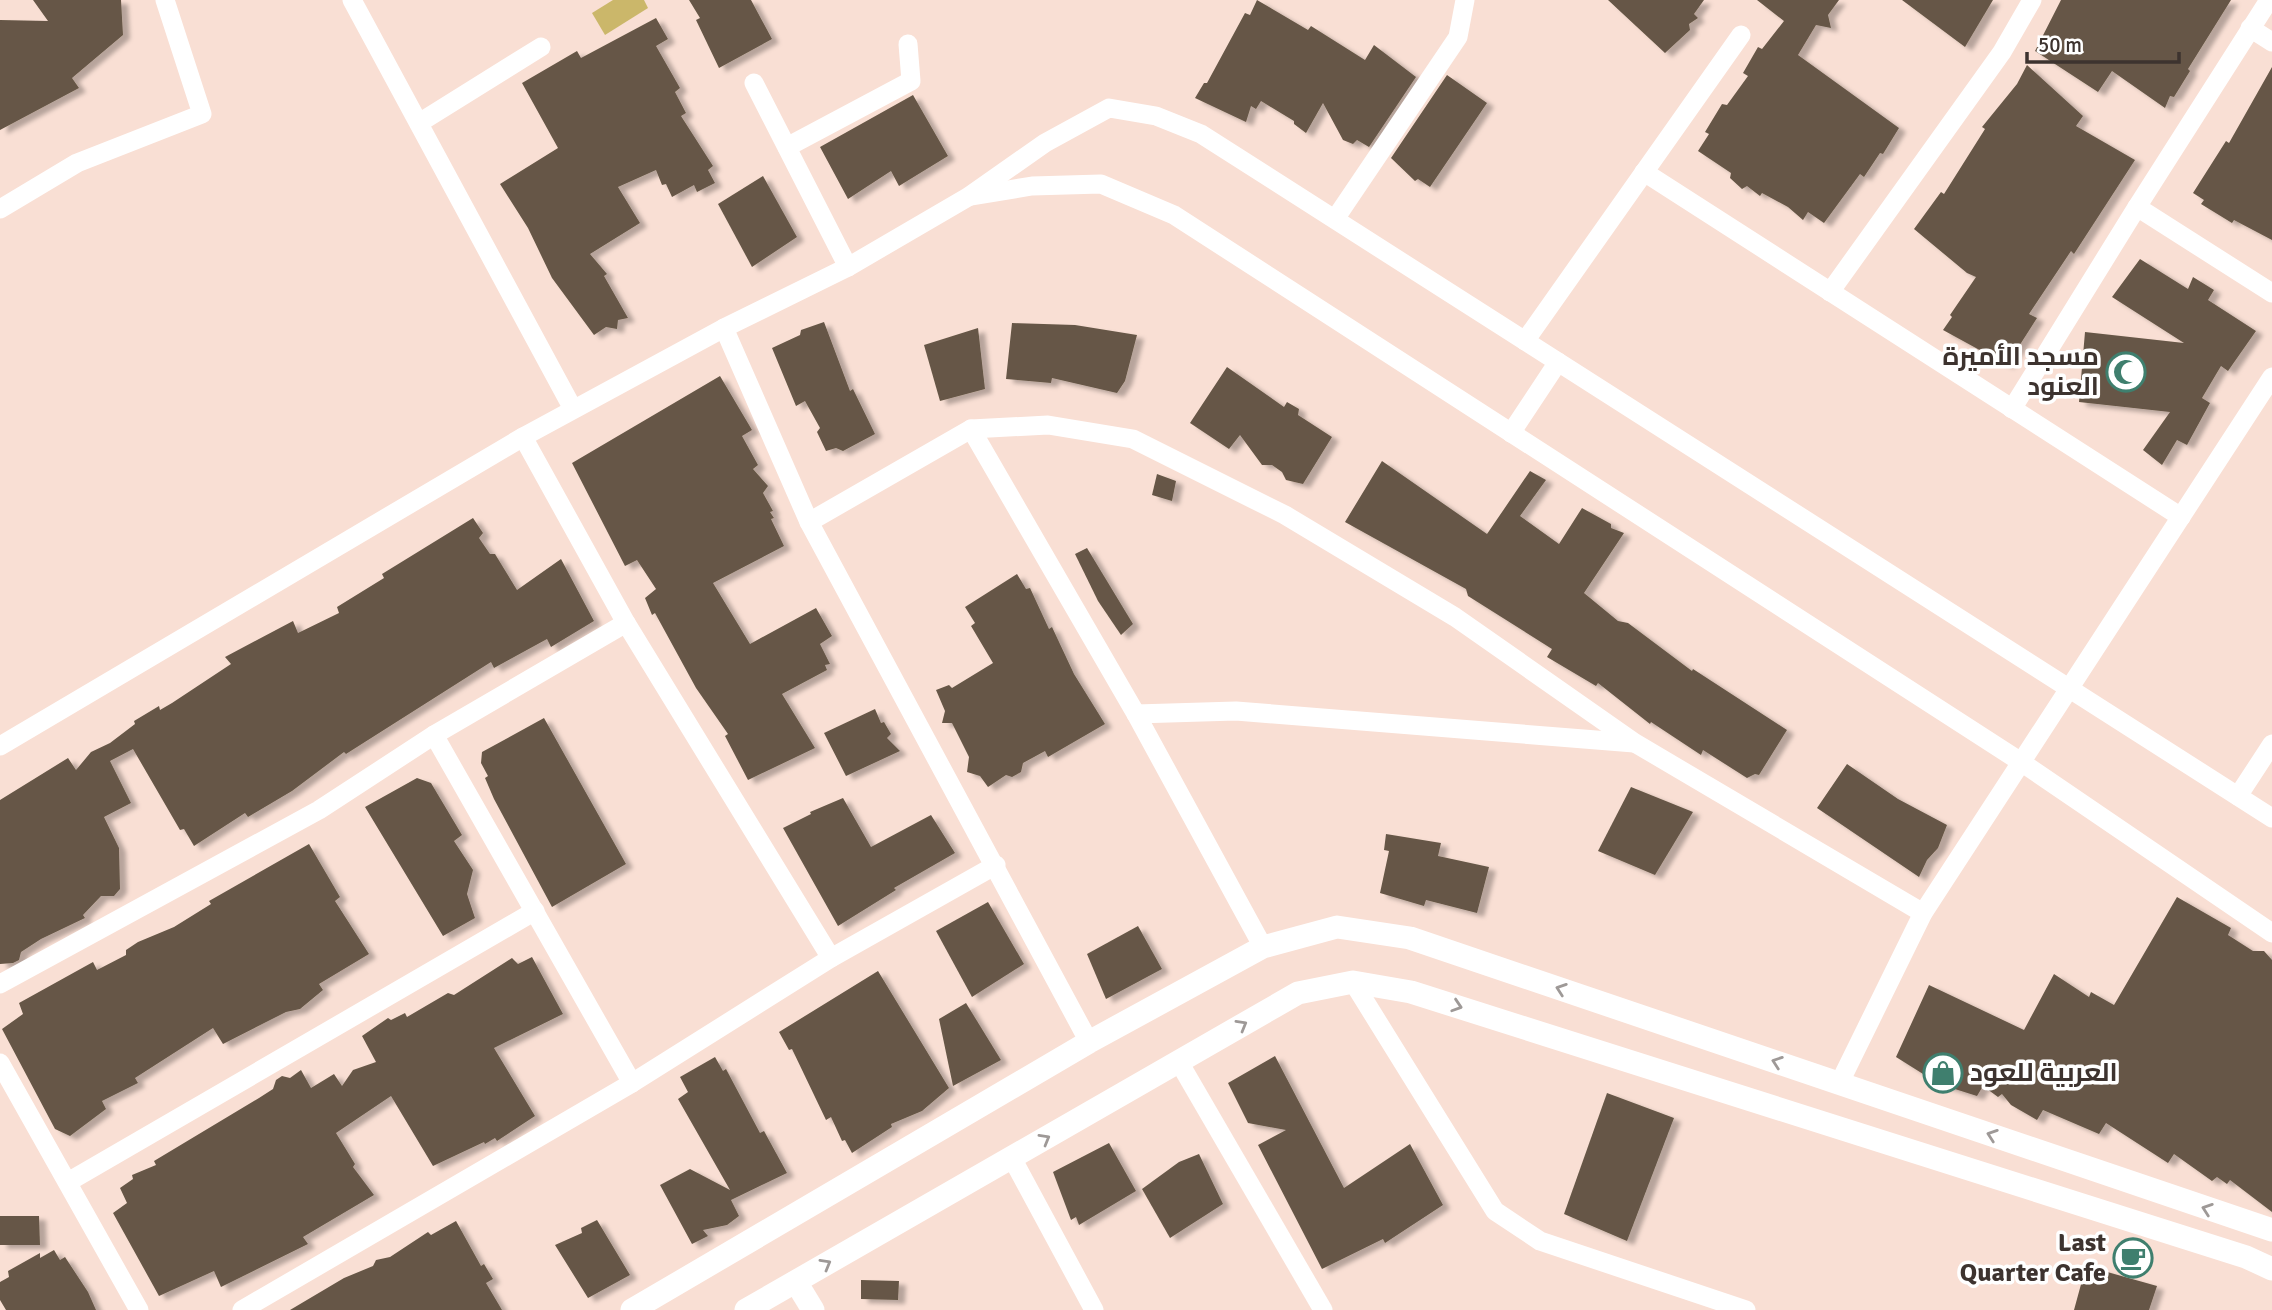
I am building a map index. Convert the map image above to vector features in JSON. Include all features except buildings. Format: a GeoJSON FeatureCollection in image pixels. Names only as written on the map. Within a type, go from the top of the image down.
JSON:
{"type":"FeatureCollection","features":[{"type":"Feature","properties":{"kind":"street"},"geometry":{"type":"LineString","coordinates":[[0,209],[77,163],[202,114],[164,0]]}},
{"type":"Feature","properties":{"kind":"street"},"geometry":{"type":"LineString","coordinates":[[352,0],[573,408]]}},
{"type":"Feature","properties":{"kind":"street"},"geometry":{"type":"LineString","coordinates":[[1335,219],[1458,37],[1465,0]]}},
{"type":"Feature","properties":{"kind":"street"},"geometry":{"type":"LineString","coordinates":[[1830,292],[2002,52],[2032,0]]}},
{"type":"Feature","properties":{"kind":"street"},"geometry":{"type":"LineString","coordinates":[[2012,409],[2269,0]]}},
{"type":"Feature","properties":{"kind":"street"},"geometry":{"type":"LineString","coordinates":[[2250,28],[2272,42]]}},
{"type":"Feature","properties":{"kind":"street"},"geometry":{"type":"LineString","coordinates":[[1525,341],[1741,34]]}},
{"type":"Feature","properties":{"kind":"street"},"geometry":{"type":"LineString","coordinates":[[787,147],[911,81],[908,44]]}},
{"type":"Feature","properties":{"kind":"street"},"geometry":{"type":"LineString","coordinates":[[419,123],[541,47]]}},
{"type":"Feature","properties":{"kind":"street"},"geometry":{"type":"LineString","coordinates":[[754,83],[848,267]]}},
{"type":"Feature","properties":{"kind":"street"},"geometry":{"type":"LineString","coordinates":[[0,746],[573,408],[724,328],[848,267],[968,197],[1045,143],[1109,108],[1156,116],[1201,134],[2272,817]]}},
{"type":"Feature","properties":{"kind":"street"},"geometry":{"type":"LineString","coordinates":[[1644,172],[2181,517]]}},
{"type":"Feature","properties":{"kind":"street"},"geometry":{"type":"LineString","coordinates":[[968,197],[1032,186],[1101,184],[1162,210],[2021,762],[2272,933]]}},
{"type":"Feature","properties":{"kind":"street"},"geometry":{"type":"LineString","coordinates":[[2137,207],[2272,293]]}},
{"type":"Feature","properties":{"kind":"street"},"geometry":{"type":"LineString","coordinates":[[724,328],[809,522],[1089,1042]]}},
{"type":"Feature","properties":{"kind":"street"},"geometry":{"type":"LineString","coordinates":[[1511,433],[1558,362]]}},
{"type":"Feature","properties":{"kind":"street"},"geometry":{"type":"LineString","coordinates":[[1839,1084],[1923,913],[2272,377]]}},
{"type":"Feature","properties":{"kind":"street"},"geometry":{"type":"LineString","coordinates":[[809,522],[971,429],[1048,425],[1133,439],[1285,515],[1455,617],[1634,743],[1923,913]]}},
{"type":"Feature","properties":{"kind":"street"},"geometry":{"type":"LineString","coordinates":[[971,429],[1136,714],[1263,947]]}},
{"type":"Feature","properties":{"kind":"street"},"geometry":{"type":"LineString","coordinates":[[523,437],[626,623],[831,958]]}},
{"type":"Feature","properties":{"kind":"street"},"geometry":{"type":"LineString","coordinates":[[0,984],[319,810],[434,735],[626,623]]}},
{"type":"Feature","properties":{"kind":"street"},"geometry":{"type":"LineString","coordinates":[[1136,714],[1236,711],[1634,743]]}},
{"type":"Feature","properties":{"kind":"street"},"geometry":{"type":"LineString","coordinates":[[434,735],[632,1083]]}},
{"type":"Feature","properties":{"kind":"street"},"geometry":{"type":"LineString","coordinates":[[2238,796],[2272,744]]}},
{"type":"Feature","properties":{"kind":"street"},"geometry":{"type":"LineString","coordinates":[[242,1310],[632,1083],[831,958],[996,865]]}},
{"type":"Feature","properties":{"kind":"street"},"geometry":{"type":"LineString","coordinates":[[68,1182],[535,911]]}},
{"type":"Feature","properties":{"kind":"street"},"geometry":{"type":"LineString","coordinates":[[632,1310],[1089,1042],[1263,947],[1337,927],[1409,938],[2272,1230]]}},
{"type":"Feature","properties":{"kind":"street"},"geometry":{"type":"LineString","coordinates":[[1353,982],[1495,1211],[1540,1241],[1746,1310]]}},
{"type":"Feature","properties":{"kind":"street"},"geometry":{"type":"LineString","coordinates":[[753,1308],[1297,993],[1353,982],[1412,992],[2246,1257],[2272,1269]]}},
{"type":"Feature","properties":{"kind":"street"},"geometry":{"type":"LineString","coordinates":[[1179,1062],[1323,1310]]}},
{"type":"Feature","properties":{"kind":"street"},"geometry":{"type":"LineString","coordinates":[[0,1063],[139,1310]]}},
{"type":"Feature","properties":{"kind":"street"},"geometry":{"type":"LineString","coordinates":[[1012,1158],[1094,1310]]}},
{"type":"Feature","properties":{"kind":"street"},"geometry":{"type":"LineString","coordinates":[[796,1282],[813,1310]]}},
{"type":"Feature","properties":{"kind":"shaded area"},"geometry":{"type":"Polygon","coordinates":[[[613,0],[644,0],[648,8],[605,35],[592,13],[613,0]]]}},
{"type":"Feature","properties":{"kind":"place","name":"مسجد الأميرة العنود"},"geometry":{"type":"Point","coordinates":[2126,372]}},
{"type":"Feature","properties":{"kind":"place","name":"العربية للعود"},"geometry":{"type":"Point","coordinates":[1943,1073]}},
{"type":"Feature","properties":{"kind":"place","name":"Last Quarter Cafe"},"geometry":{"type":"Point","coordinates":[2133,1258]}}]}
